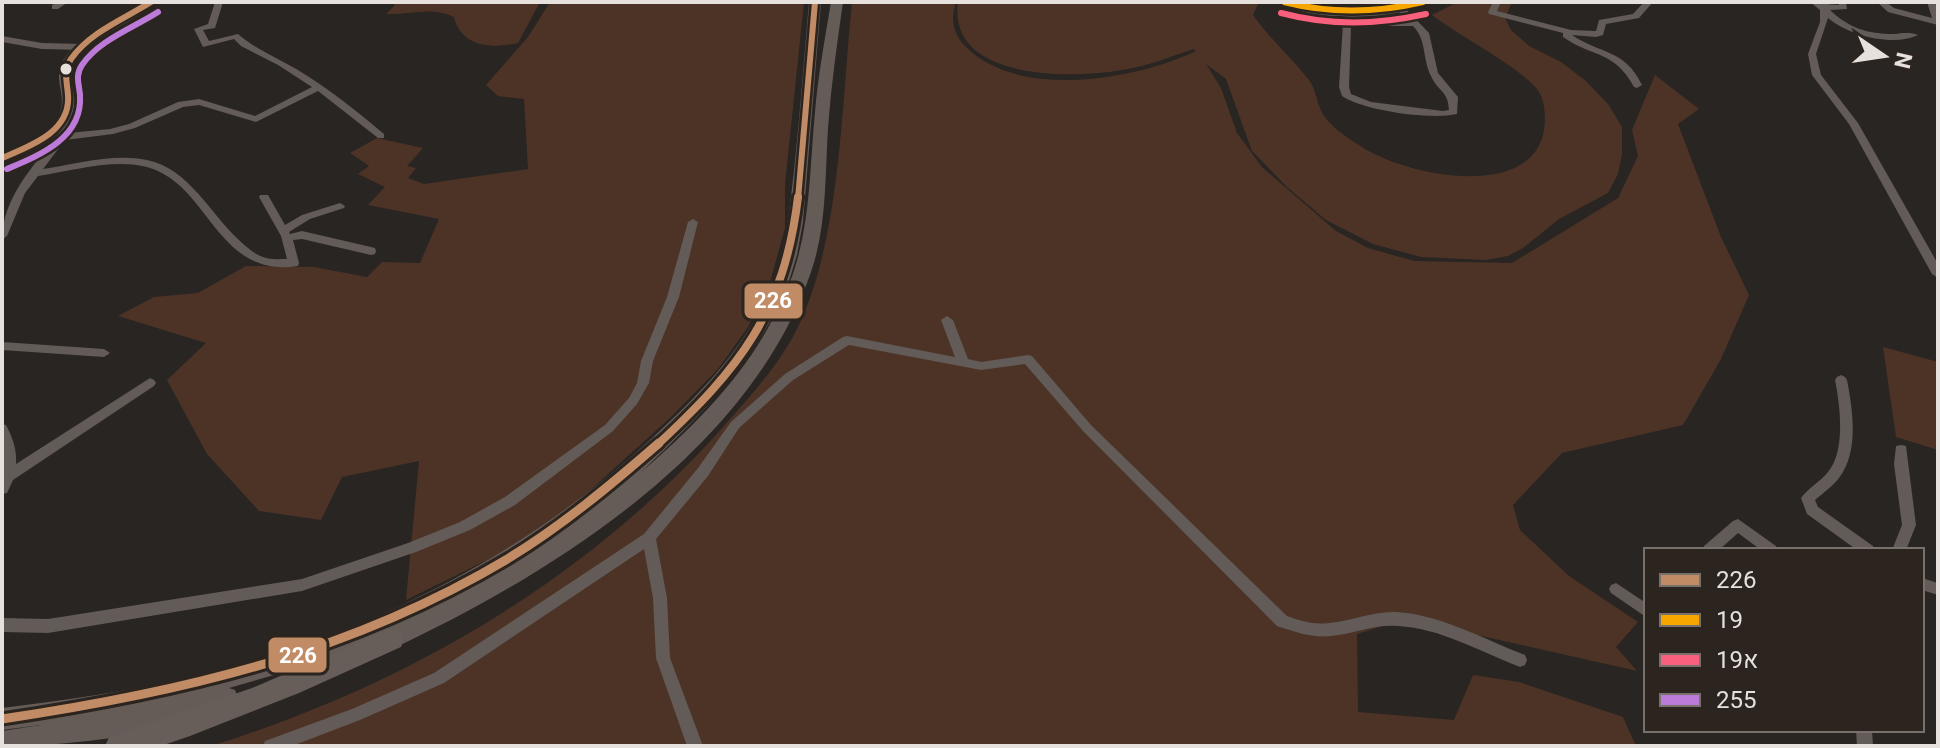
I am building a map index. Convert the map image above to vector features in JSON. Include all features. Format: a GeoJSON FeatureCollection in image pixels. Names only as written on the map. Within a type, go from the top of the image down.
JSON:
{"type":"FeatureCollection","features":[{"type":"Feature","properties":{"kind":"highway"},"geometry":{"type":"LineString","coordinates":[[118,746],[189,727],[286,689],[392,639]]}},
{"type":"Feature","properties":{"kind":"main road"},"geometry":{"type":"LineString","coordinates":[[2,719],[50,715],[141,699],[257,669],[335,642],[423,604],[512,556],[587,506],[643,460],[707,396],[738,357],[780,286],[795,232],[815,2]]}},
{"type":"Feature","properties":{"kind":"main road"},"geometry":{"type":"LineString","coordinates":[[2,743],[135,722],[219,700],[327,666],[392,639],[494,587],[600,518],[685,443],[755,363],[790,306],[809,246],[822,107],[837,2]]}},
{"type":"Feature","properties":{"kind":"street"},"geometry":{"type":"LineString","coordinates":[[2,158],[64,123],[70,101],[64,72],[69,61],[83,47],[151,2]]}},
{"type":"Feature","properties":{"kind":"street"},"geometry":{"type":"LineString","coordinates":[[219,2],[212,26],[198,29],[206,45],[235,36],[319,87],[358,114],[381,136]]}},
{"type":"Feature","properties":{"kind":"street"},"geometry":{"type":"LineString","coordinates":[[1284,2],[1341,13],[1400,8],[1423,2]]}},
{"type":"Feature","properties":{"kind":"street"},"geometry":{"type":"LineString","coordinates":[[1497,2],[1492,12],[1503,17],[1569,32],[1596,34],[1600,33],[1602,22],[1636,16],[1649,2]]}},
{"type":"Feature","properties":{"kind":"street"},"geometry":{"type":"LineString","coordinates":[[1819,5],[1844,7],[1842,2]]}},
{"type":"Feature","properties":{"kind":"street"},"geometry":{"type":"LineString","coordinates":[[1881,2],[1891,10],[1938,22]]}},
{"type":"Feature","properties":{"kind":"street"},"geometry":{"type":"LineString","coordinates":[[1931,2],[1938,22]]}},
{"type":"Feature","properties":{"kind":"street"},"geometry":{"type":"LineString","coordinates":[[1819,5],[1840,25],[1859,33],[1885,37],[1914,35]]}},
{"type":"Feature","properties":{"kind":"street"},"geometry":{"type":"LineString","coordinates":[[1819,5],[1824,22],[1812,54],[1817,75],[1853,123],[1938,274]]}},
{"type":"Feature","properties":{"kind":"street"},"geometry":{"type":"LineString","coordinates":[[1400,8],[1415,23],[1427,39],[1433,74],[1453,97],[1454,112],[1443,114],[1369,105],[1347,96],[1344,87],[1347,23],[1415,23]]}},
{"type":"Feature","properties":{"kind":"street"},"geometry":{"type":"LineString","coordinates":[[1569,32],[1566,35],[1570,39],[1604,51],[1633,74],[1637,85]]}},
{"type":"Feature","properties":{"kind":"street"},"geometry":{"type":"LineString","coordinates":[[3,40],[42,46],[83,47]]}},
{"type":"Feature","properties":{"kind":"street"},"geometry":{"type":"LineString","coordinates":[[63,137],[110,132],[132,126],[181,104],[199,102],[256,119],[319,87]]}},
{"type":"Feature","properties":{"kind":"street"},"geometry":{"type":"LineString","coordinates":[[2,236],[20,192],[70,126],[64,123]]}},
{"type":"Feature","properties":{"kind":"street"},"geometry":{"type":"LineString","coordinates":[[34,173],[150,163],[194,192],[215,224],[258,260],[294,263],[284,234],[264,197]]}},
{"type":"Feature","properties":{"kind":"street"},"geometry":{"type":"LineString","coordinates":[[284,234],[306,217],[340,206]]}},
{"type":"Feature","properties":{"kind":"street"},"geometry":{"type":"LineString","coordinates":[[2,625],[48,626],[302,585],[424,543],[465,526],[510,501],[609,428],[633,401],[643,383],[647,361],[673,297],[693,222]]}},
{"type":"Feature","properties":{"kind":"street"},"geometry":{"type":"LineString","coordinates":[[284,234],[302,235],[371,251]]}},
{"type":"Feature","properties":{"kind":"street"},"geometry":{"type":"LineString","coordinates":[[947,320],[963,362]]}},
{"type":"Feature","properties":{"kind":"street"},"geometry":{"type":"LineString","coordinates":[[271,746],[355,715],[439,678],[649,538],[703,472],[735,425],[789,377],[847,340],[981,366],[1028,359],[1087,428],[1282,621],[1298,628],[1329,632],[1368,621],[1399,619],[1439,630],[1520,660]]}},
{"type":"Feature","properties":{"kind":"street"},"geometry":{"type":"LineString","coordinates":[[2,346],[104,353]]}},
{"type":"Feature","properties":{"kind":"street"},"geometry":{"type":"LineString","coordinates":[[1841,380],[1845,396],[1840,466],[1808,498],[1812,510],[1865,548]]}},
{"type":"Feature","properties":{"kind":"street"},"geometry":{"type":"LineString","coordinates":[[9,476],[150,383]]}},
{"type":"Feature","properties":{"kind":"street"},"geometry":{"type":"LineString","coordinates":[[2,429],[12,451],[9,476],[2,489]]}},
{"type":"Feature","properties":{"kind":"street"},"geometry":{"type":"LineString","coordinates":[[1900,548],[1909,525],[1900,464],[1901,450]]}},
{"type":"Feature","properties":{"kind":"street"},"geometry":{"type":"LineString","coordinates":[[1711,548],[1738,525],[1768,548]]}},
{"type":"Feature","properties":{"kind":"street"},"geometry":{"type":"LineString","coordinates":[[649,538],[660,598],[663,658],[695,746]]}},
{"type":"Feature","properties":{"kind":"street"},"geometry":{"type":"LineString","coordinates":[[1616,589],[1644,610]]}},
{"type":"Feature","properties":{"kind":"shaded area"},"geometry":{"type":"Polygon","coordinates":[[[392,2],[540,2],[518,43],[498,46],[470,40],[463,35],[454,17],[445,14],[429,11],[386,14],[395,5],[392,2]]]}},
{"type":"Feature","properties":{"kind":"shaded area"},"geometry":{"type":"Polygon","coordinates":[[[550,2],[804,2],[785,184],[785,228],[768,289],[748,327],[718,369],[671,417],[544,532],[406,600],[419,461],[342,477],[321,520],[259,511],[207,454],[167,380],[206,343],[118,316],[154,297],[198,293],[246,266],[314,267],[367,277],[382,262],[420,263],[439,219],[368,205],[385,187],[358,174],[369,166],[350,153],[377,138],[423,148],[407,166],[416,168],[408,178],[424,184],[528,169],[524,99],[498,96],[486,85],[528,37],[550,2]]]}},
{"type":"Feature","properties":{"kind":"shaded area"},"geometry":{"type":"Polygon","coordinates":[[[852,2],[956,2],[953,20],[958,37],[989,64],[1016,74],[1078,80],[1142,70],[1196,51],[1194,49],[1145,65],[1106,72],[1049,74],[1020,70],[994,61],[973,48],[960,29],[958,2],[1259,2],[1253,15],[1309,80],[1323,114],[1336,129],[1379,156],[1404,166],[1463,176],[1491,175],[1516,167],[1534,153],[1544,130],[1543,103],[1540,93],[1528,80],[1432,15],[1458,2],[1512,2],[1505,18],[1511,30],[1529,46],[1561,62],[1586,81],[1608,104],[1622,127],[1622,154],[1618,174],[1608,193],[1559,219],[1508,256],[1486,260],[1421,257],[1373,244],[1326,220],[1287,187],[1252,151],[1226,79],[1206,64],[1221,88],[1237,133],[1262,167],[1336,231],[1368,248],[1414,261],[1512,263],[1618,198],[1638,156],[1632,130],[1655,75],[1699,109],[1678,124],[1721,237],[1749,295],[1721,359],[1683,425],[1562,453],[1513,505],[1520,530],[1569,576],[1638,622],[1616,647],[1637,671],[1406,619],[1357,634],[1358,712],[1454,720],[1473,675],[1519,682],[1623,717],[1636,746],[211,746],[282,722],[352,693],[419,661],[484,624],[547,583],[607,538],[663,489],[740,408],[785,350],[802,318],[815,283],[825,245],[838,163],[852,2]]]}},
{"type":"Feature","properties":{"kind":"shaded area"},"geometry":{"type":"Polygon","coordinates":[[[1883,347],[1938,362],[1938,450],[1896,437],[1883,347]]]}},
{"type":"Feature","properties":{"kind":"transit line","name":"226"},"geometry":{"type":"LineString","coordinates":[[2,158],[47,136],[64,119],[68,108],[66,68],[79,50],[97,34],[151,2]]}},
{"type":"Feature","properties":{"kind":"transit line","name":"226"},"geometry":{"type":"LineString","coordinates":[[2,719],[184,688],[270,665],[353,636],[434,600],[511,556],[586,505],[658,444],[711,391],[744,351],[770,309],[785,272],[792,242],[804,145],[815,2]]}},
{"type":"Feature","properties":{"kind":"transit line","name":"19"},"geometry":{"type":"LineString","coordinates":[[1284,2],[1319,10],[1354,12],[1423,2]]}},
{"type":"Feature","properties":{"kind":"transit line","name":"255"},"geometry":{"type":"LineString","coordinates":[[7,169],[33,158],[68,134],[80,111],[77,77],[81,66],[107,43],[158,12]]}},
{"type":"Feature","properties":{"kind":"transit line","name":"19א"},"geometry":{"type":"LineString","coordinates":[[1281,13],[1317,21],[1354,24],[1426,14]]}}]}
